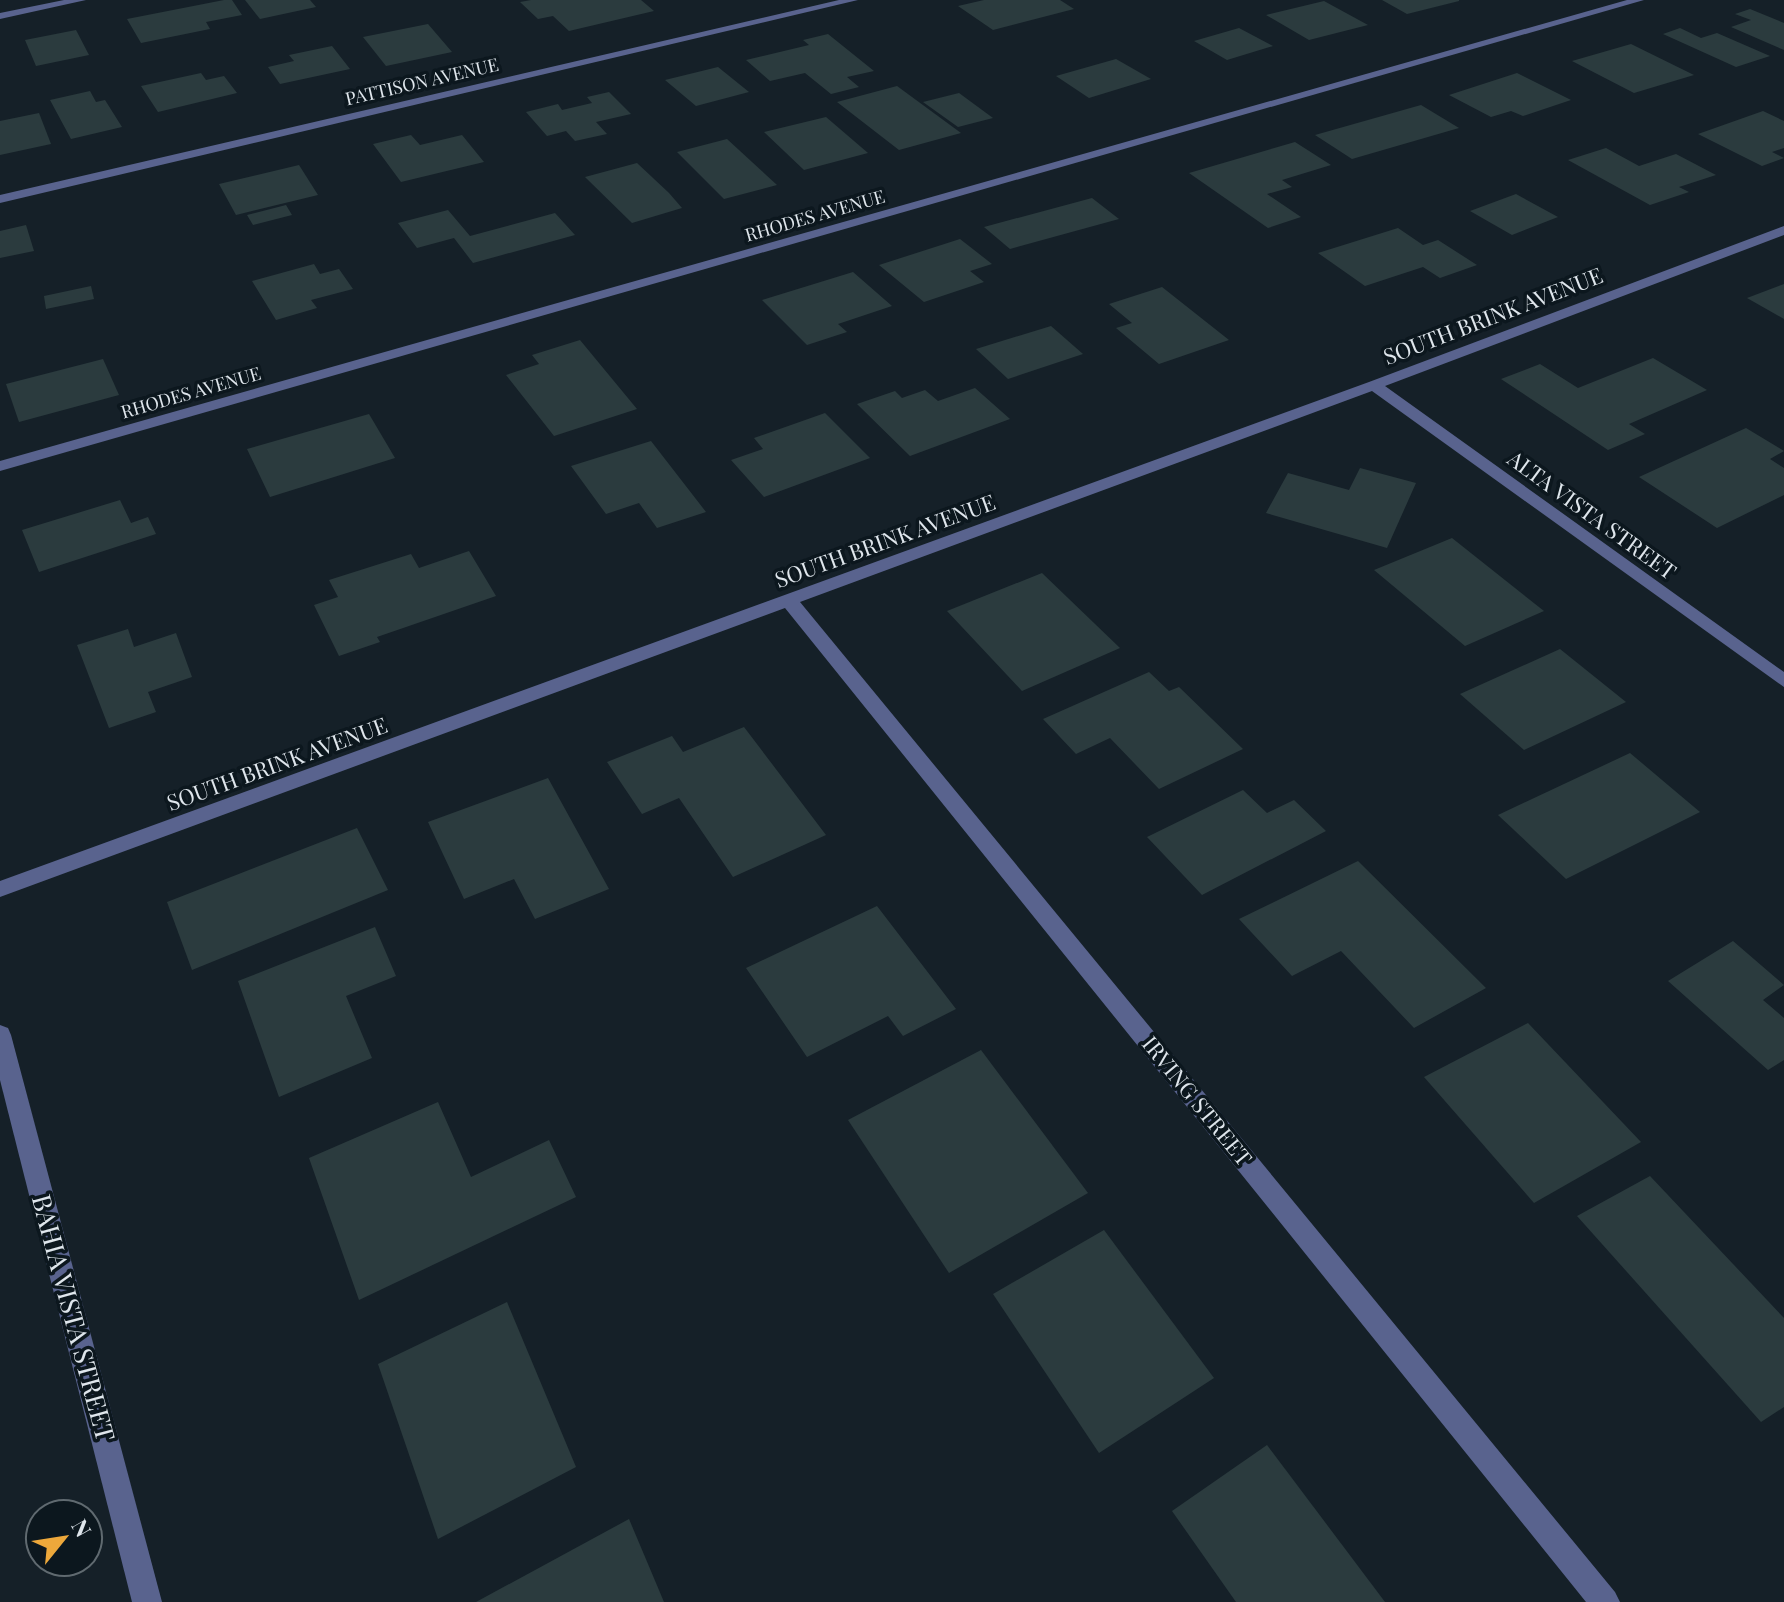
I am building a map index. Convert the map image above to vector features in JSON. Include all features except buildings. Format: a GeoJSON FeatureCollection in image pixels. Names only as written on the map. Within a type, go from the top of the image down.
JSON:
{"type":"FeatureCollection","features":[{"type":"Feature","properties":{"kind":"street"},"geometry":{"type":"LineString","coordinates":[[0,16],[81,0]]}},
{"type":"Feature","properties":{"kind":"street","name":"PATTISON AVENUE"},"geometry":{"type":"LineString","coordinates":[[0,199],[853,0]]}},
{"type":"Feature","properties":{"kind":"street","name":"RHODES AVENUE"},"geometry":{"type":"LineString","coordinates":[[0,466],[1639,0]]}},
{"type":"Feature","properties":{"kind":"street","name":"SOUTH BRINK AVENUE"},"geometry":{"type":"LineString","coordinates":[[0,889],[1374,385],[1784,230]]}},
{"type":"Feature","properties":{"kind":"street","name":"ALTA VISTA STREET"},"geometry":{"type":"LineString","coordinates":[[1374,385],[1784,681]]}},
{"type":"Feature","properties":{"kind":"street","name":"IRVING STREET"},"geometry":{"type":"LineString","coordinates":[[788,600],[1605,1602]]}},
{"type":"Feature","properties":{"kind":"street","name":"BAHIA VISTA STREET"},"geometry":{"type":"LineString","coordinates":[[0,1035],[147,1602]]}}]}
